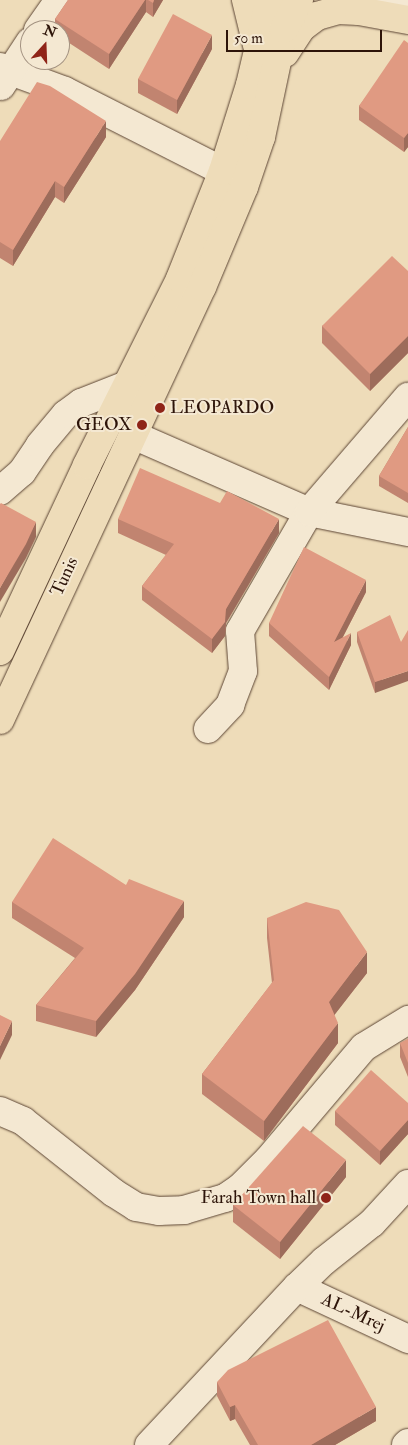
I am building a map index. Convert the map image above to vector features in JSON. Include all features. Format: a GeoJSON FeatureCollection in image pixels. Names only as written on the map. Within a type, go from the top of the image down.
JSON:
{"type":"FeatureCollection","features":[{"type":"Feature","properties":{"kind":"main road"},"geometry":{"type":"LineString","coordinates":[[246,0],[267,60]]}},
{"type":"Feature","properties":{"kind":"main road"},"geometry":{"type":"LineString","coordinates":[[267,60],[270,0]]}},
{"type":"Feature","properties":{"kind":"main road"},"geometry":{"type":"LineString","coordinates":[[0,651],[127,385],[180,279],[267,60],[299,0]]}},
{"type":"Feature","properties":{"kind":"main road"},"geometry":{"type":"LineString","coordinates":[[267,60],[300,28],[317,16],[338,10],[366,12],[401,9]]}},
{"type":"Feature","properties":{"kind":"main road","name":"Tunis"},"geometry":{"type":"LineString","coordinates":[[0,720],[202,287],[244,187],[261,137],[267,60]]}},
{"type":"Feature","properties":{"kind":"street"},"geometry":{"type":"LineString","coordinates":[[45,20],[59,0]]}},
{"type":"Feature","properties":{"kind":"street"},"geometry":{"type":"LineString","coordinates":[[20,54],[3,75],[65,91],[223,171]]}},
{"type":"Feature","properties":{"kind":"street"},"geometry":{"type":"LineString","coordinates":[[0,491],[22,472],[40,445],[66,414],[81,403],[127,385]]}},
{"type":"Feature","properties":{"kind":"street"},"geometry":{"type":"LineString","coordinates":[[208,729],[230,705],[243,671],[240,631],[309,512],[408,397]]}},
{"type":"Feature","properties":{"kind":"street"},"geometry":{"type":"LineString","coordinates":[[133,435],[309,512],[408,532]]}},
{"type":"Feature","properties":{"kind":"street"},"geometry":{"type":"LineString","coordinates":[[0,1111],[23,1121],[114,1193],[136,1207],[159,1211],[184,1210],[225,1198],[240,1188],[268,1160],[364,1047],[408,1020]]}},
{"type":"Feature","properties":{"kind":"street"},"geometry":{"type":"LineString","coordinates":[[149,1445],[297,1287],[324,1261],[372,1223],[408,1184]]}},
{"type":"Feature","properties":{"kind":"street","name":"AL-Mrej"},"geometry":{"type":"LineString","coordinates":[[297,1287],[408,1339]]}},
{"type":"Feature","properties":{"kind":"building"},"geometry":{"type":"Polygon","coordinates":[[[68,0],[145,0],[109,54],[70,29],[70,20],[55,19],[68,0]]]}},
{"type":"Feature","properties":{"kind":"building"},"geometry":{"type":"Polygon","coordinates":[[[173,14],[212,35],[177,100],[138,79],[173,14]]]}},
{"type":"Feature","properties":{"kind":"building"},"geometry":{"type":"Polygon","coordinates":[[[404,40],[408,43],[408,133],[404,138],[359,106],[404,40]]]}},
{"type":"Feature","properties":{"kind":"building"},"geometry":{"type":"Polygon","coordinates":[[[37,82],[50,86],[106,121],[64,187],[55,181],[13,250],[0,242],[0,141],[37,82]]]}},
{"type":"Feature","properties":{"kind":"building"},"geometry":{"type":"Polygon","coordinates":[[[392,256],[408,271],[408,336],[370,374],[322,326],[392,256]]]}},
{"type":"Feature","properties":{"kind":"building"},"geometry":{"type":"Polygon","coordinates":[[[408,427],[408,493],[379,476],[408,427]]]}},
{"type":"Feature","properties":{"kind":"building"},"geometry":{"type":"Polygon","coordinates":[[[140,468],[220,503],[227,491],[279,519],[226,609],[225,622],[212,639],[142,586],[174,544],[118,519],[140,468]]]}},
{"type":"Feature","properties":{"kind":"building"},"geometry":{"type":"Polygon","coordinates":[[[0,504],[36,522],[26,544],[0,588],[0,504]]]}},
{"type":"Feature","properties":{"kind":"building"},"geometry":{"type":"Polygon","coordinates":[[[304,547],[366,580],[334,642],[351,633],[329,677],[269,623],[304,547]]]}},
{"type":"Feature","properties":{"kind":"building"},"geometry":{"type":"Polygon","coordinates":[[[390,615],[401,642],[408,630],[408,671],[375,682],[357,632],[390,615]]]}},
{"type":"Feature","properties":{"kind":"building"},"geometry":{"type":"Polygon","coordinates":[[[53,838],[126,885],[129,879],[184,901],[135,974],[96,1021],[36,1005],[84,948],[12,902],[53,838]]]}},
{"type":"Feature","properties":{"kind":"building"},"geometry":{"type":"Polygon","coordinates":[[[306,902],[339,910],[367,952],[329,1002],[338,1023],[264,1121],[202,1074],[274,980],[267,918],[306,902]]]}},
{"type":"Feature","properties":{"kind":"building"},"geometry":{"type":"Polygon","coordinates":[[[0,1015],[12,1021],[0,1046],[0,1015]]]}},
{"type":"Feature","properties":{"kind":"building"},"geometry":{"type":"Polygon","coordinates":[[[408,1039],[408,1063],[400,1043],[408,1039]]]}},
{"type":"Feature","properties":{"kind":"building"},"geometry":{"type":"Polygon","coordinates":[[[371,1070],[408,1103],[408,1120],[380,1151],[335,1111],[371,1070]]]}},
{"type":"Feature","properties":{"kind":"building"},"geometry":{"type":"Polygon","coordinates":[[[303,1126],[346,1160],[280,1242],[233,1205],[303,1126]]]}},
{"type":"Feature","properties":{"kind":"building"},"geometry":{"type":"Polygon","coordinates":[[[328,1320],[376,1407],[311,1445],[258,1445],[235,1405],[230,1407],[217,1382],[228,1370],[328,1320]]]}},
{"type":"Feature","properties":{"kind":"place","name":"LEOPARDO"},"geometry":{"type":"Point","coordinates":[160,408]}},
{"type":"Feature","properties":{"kind":"place","name":"GEOX"},"geometry":{"type":"Point","coordinates":[142,425]}},
{"type":"Feature","properties":{"kind":"place","name":"Farah Town hall"},"geometry":{"type":"Point","coordinates":[326,1198]}}]}
